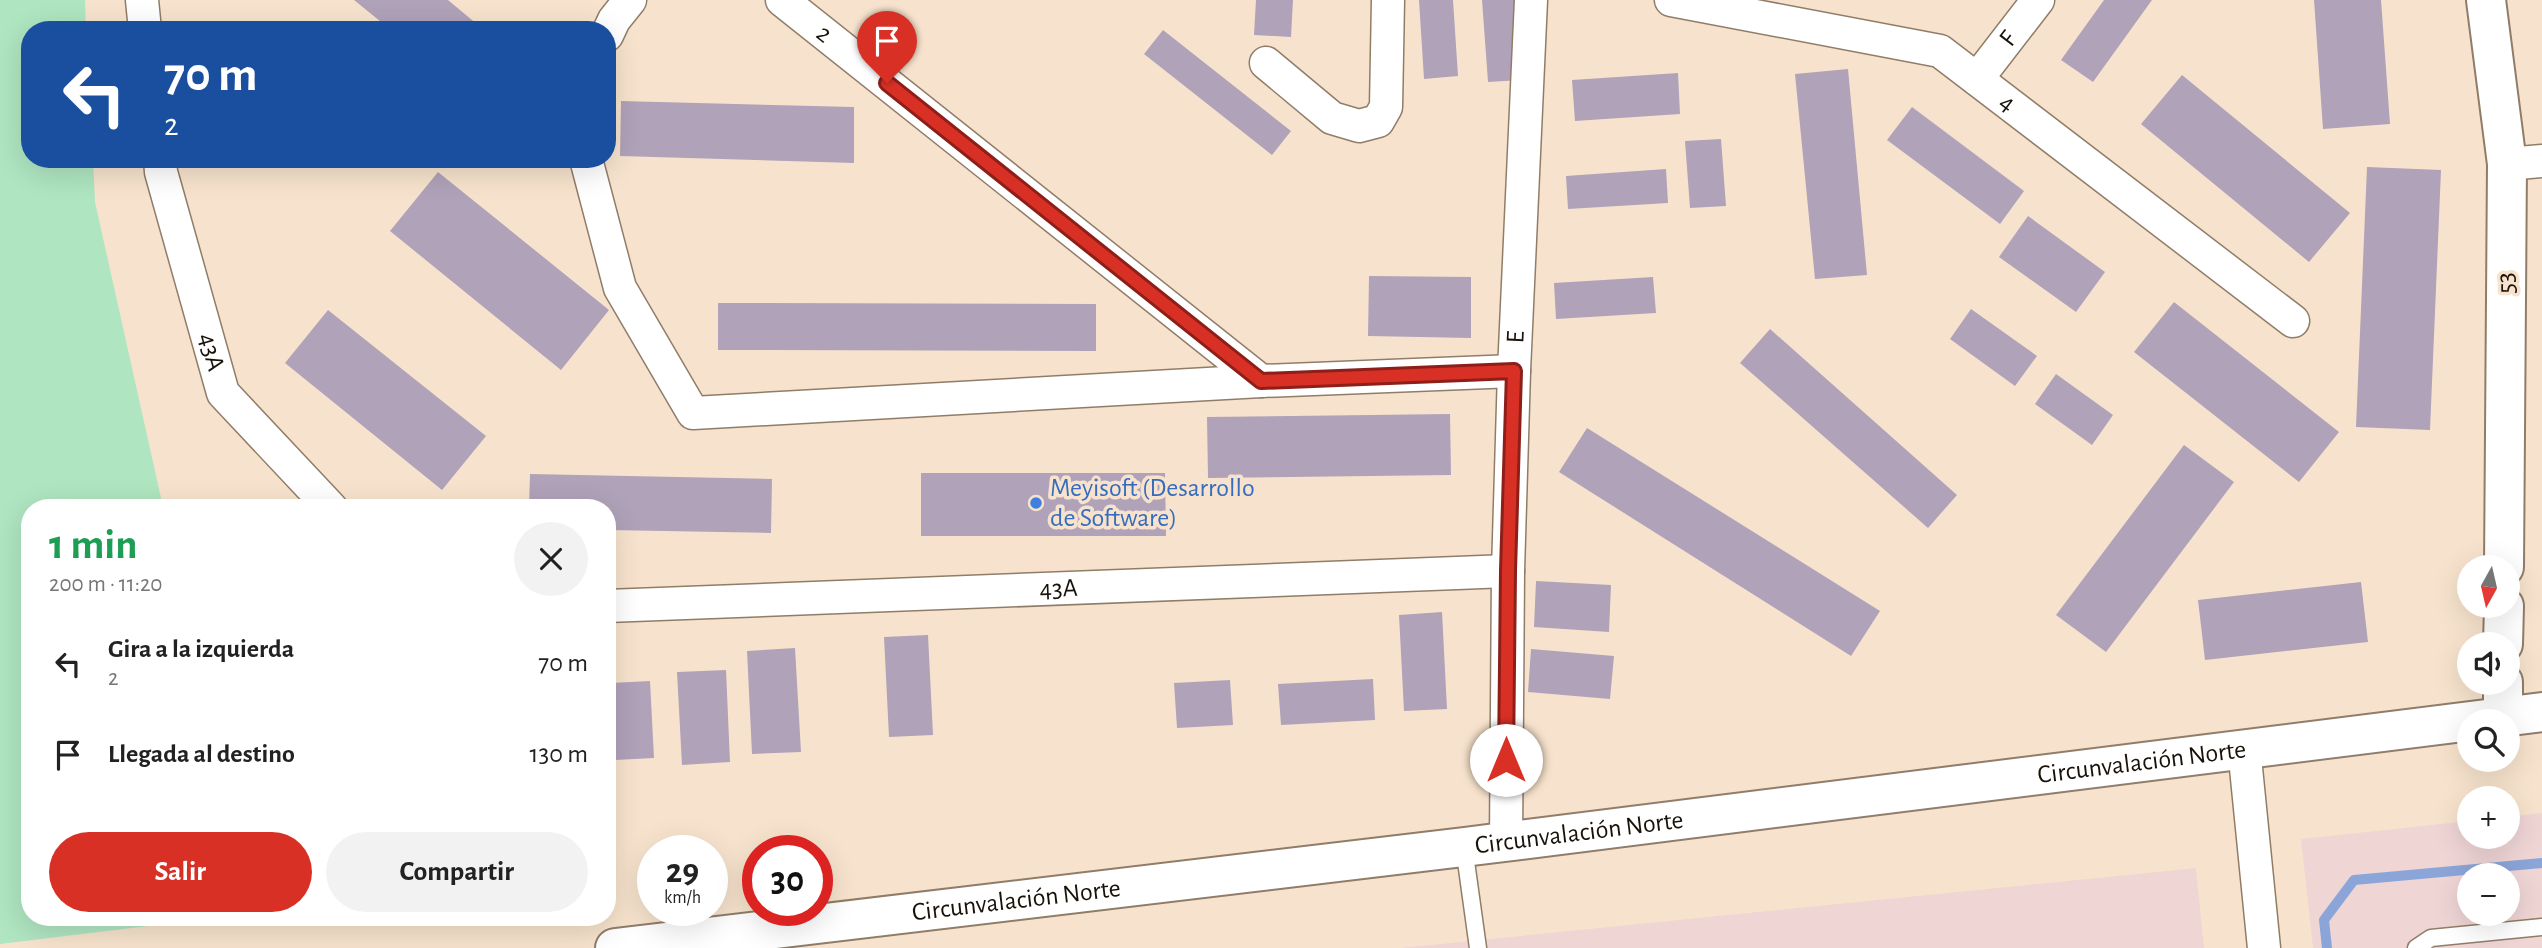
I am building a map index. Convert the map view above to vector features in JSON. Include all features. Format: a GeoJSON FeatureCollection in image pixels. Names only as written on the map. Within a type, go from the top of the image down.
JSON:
{"type":"FeatureCollection","features":[{"type":"Feature","properties":{"kind":"main road","name":"53"},"geometry":{"type":"LineString","coordinates":[[2486,0],[2524,163],[2505,555]]}},
{"type":"Feature","properties":{"kind":"main road","name":"Circunvalación Norte"},"geometry":{"type":"LineString","coordinates":[[615,948],[1464,847],[2244,748],[2503,699],[2542,712]]}},
{"type":"Feature","properties":{"kind":"street"},"geometry":{"type":"LineString","coordinates":[[142,0],[144,21]]}},
{"type":"Feature","properties":{"kind":"street"},"geometry":{"type":"LineString","coordinates":[[614,21],[630,0]]}},
{"type":"Feature","properties":{"kind":"street","name":"2"},"geometry":{"type":"LineString","coordinates":[[782,0],[1261,381]]}},
{"type":"Feature","properties":{"kind":"street"},"geometry":{"type":"LineString","coordinates":[[1266,64],[1332,118],[1359,126],[1378,121],[1386,107],[1388,0]]}},
{"type":"Feature","properties":{"kind":"street","name":"E"},"geometry":{"type":"LineString","coordinates":[[1506,841],[1508,571],[1531,0]]}},
{"type":"Feature","properties":{"kind":"street","name":"4"},"geometry":{"type":"LineString","coordinates":[[1671,0],[1940,51],[2293,321]]}},
{"type":"Feature","properties":{"kind":"street","name":"F"},"geometry":{"type":"LineString","coordinates":[[1977,79],[2038,0]]}},
{"type":"Feature","properties":{"kind":"street","name":"43A"},"geometry":{"type":"LineString","coordinates":[[161,168],[223,393],[323,499]]}},
{"type":"Feature","properties":{"kind":"street"},"geometry":{"type":"LineString","coordinates":[[588,168],[620,288],[693,413],[1261,381],[1514,371]]}},
{"type":"Feature","properties":{"kind":"street","name":"43A"},"geometry":{"type":"LineString","coordinates":[[616,606],[1508,571]]}},
{"type":"Feature","properties":{"kind":"street"},"geometry":{"type":"LineString","coordinates":[[2244,748],[2264,948]]}},
{"type":"Feature","properties":{"kind":"lane"},"geometry":{"type":"LineString","coordinates":[[1464,847],[1478,948]]}},
{"type":"Feature","properties":{"kind":"lane"},"geometry":{"type":"LineString","coordinates":[[2416,948],[2431,938],[2542,927]]}},
{"type":"Feature","properties":{"kind":"shaded area"},"geometry":{"type":"Polygon","coordinates":[[[2542,813],[2542,948],[2313,948],[2301,839],[2457,822],[2457,849],[2520,849],[2520,816],[2542,813]]]}},
{"type":"Feature","properties":{"kind":"shaded area"},"geometry":{"type":"Polygon","coordinates":[[[2196,868],[2204,948],[1401,948],[2196,868]]]}},
{"type":"Feature","properties":{"kind":"green space"},"geometry":{"type":"Polygon","coordinates":[[[0,0],[85,0],[86,21],[21,21],[21,168],[93,168],[95,202],[161,499],[21,499],[21,926],[148,926],[0,944],[0,0]]]}},
{"type":"Feature","properties":{"kind":"building"},"geometry":{"type":"Polygon","coordinates":[[[354,0],[448,0],[473,21],[380,21],[354,0]]]}},
{"type":"Feature","properties":{"kind":"building"},"geometry":{"type":"Polygon","coordinates":[[[1256,0],[1293,0],[1291,37],[1254,35],[1256,0]]]}},
{"type":"Feature","properties":{"kind":"building"},"geometry":{"type":"Polygon","coordinates":[[[1419,0],[1453,0],[1458,76],[1424,79],[1419,0]]]}},
{"type":"Feature","properties":{"kind":"building"},"geometry":{"type":"Polygon","coordinates":[[[1482,0],[1516,0],[1521,80],[1488,82],[1482,0]]]}},
{"type":"Feature","properties":{"kind":"building"},"geometry":{"type":"Polygon","coordinates":[[[2104,0],[2152,0],[2093,82],[2061,60],[2104,0]]]}},
{"type":"Feature","properties":{"kind":"building"},"geometry":{"type":"Polygon","coordinates":[[[2314,0],[2381,0],[2390,124],[2323,129],[2314,0]]]}},
{"type":"Feature","properties":{"kind":"building"},"geometry":{"type":"Polygon","coordinates":[[[1163,30],[1291,131],[1272,155],[1144,54],[1163,30]]]}},
{"type":"Feature","properties":{"kind":"building"},"geometry":{"type":"Polygon","coordinates":[[[1848,69],[1867,275],[1815,279],[1795,74],[1848,69]]]}},
{"type":"Feature","properties":{"kind":"building"},"geometry":{"type":"Polygon","coordinates":[[[1678,73],[1680,114],[1575,121],[1572,80],[1678,73]]]}},
{"type":"Feature","properties":{"kind":"building"},"geometry":{"type":"Polygon","coordinates":[[[2182,75],[2350,213],[2309,262],[2141,124],[2182,75]]]}},
{"type":"Feature","properties":{"kind":"building"},"geometry":{"type":"Polygon","coordinates":[[[621,101],[854,107],[854,163],[620,156],[621,101]]]}},
{"type":"Feature","properties":{"kind":"building"},"geometry":{"type":"Polygon","coordinates":[[[1912,107],[2024,191],[2000,224],[1887,140],[1912,107]]]}},
{"type":"Feature","properties":{"kind":"building"},"geometry":{"type":"Polygon","coordinates":[[[1721,139],[1726,206],[1690,208],[1685,141],[1721,139]]]}},
{"type":"Feature","properties":{"kind":"building"},"geometry":{"type":"Polygon","coordinates":[[[2367,167],[2441,170],[2430,430],[2356,427],[2367,167]]]}},
{"type":"Feature","properties":{"kind":"building"},"geometry":{"type":"Polygon","coordinates":[[[1666,169],[1668,203],[1568,209],[1566,176],[1666,169]]]}},
{"type":"Feature","properties":{"kind":"building"},"geometry":{"type":"Polygon","coordinates":[[[438,172],[609,310],[561,370],[390,231],[438,172]]]}},
{"type":"Feature","properties":{"kind":"building"},"geometry":{"type":"Polygon","coordinates":[[[2028,216],[2105,272],[2076,312],[1999,257],[2028,216]]]}},
{"type":"Feature","properties":{"kind":"building"},"geometry":{"type":"Polygon","coordinates":[[[1369,276],[1471,277],[1471,338],[1368,336],[1369,276]]]}},
{"type":"Feature","properties":{"kind":"building"},"geometry":{"type":"Polygon","coordinates":[[[1653,277],[1656,313],[1556,319],[1554,283],[1653,277]]]}},
{"type":"Feature","properties":{"kind":"building"},"geometry":{"type":"Polygon","coordinates":[[[2174,302],[2339,432],[2299,482],[2134,352],[2174,302]]]}},
{"type":"Feature","properties":{"kind":"building"},"geometry":{"type":"Polygon","coordinates":[[[718,303],[1096,304],[1096,351],[718,350],[718,303]]]}},
{"type":"Feature","properties":{"kind":"building"},"geometry":{"type":"Polygon","coordinates":[[[1971,309],[2037,356],[2015,386],[1950,339],[1971,309]]]}},
{"type":"Feature","properties":{"kind":"building"},"geometry":{"type":"Polygon","coordinates":[[[328,310],[486,436],[442,490],[285,363],[328,310]]]}},
{"type":"Feature","properties":{"kind":"building"},"geometry":{"type":"Polygon","coordinates":[[[1770,329],[1957,495],[1928,528],[1740,363],[1770,329]]]}},
{"type":"Feature","properties":{"kind":"building"},"geometry":{"type":"Polygon","coordinates":[[[2056,374],[2113,415],[2092,445],[2035,404],[2056,374]]]}},
{"type":"Feature","properties":{"kind":"building"},"geometry":{"type":"Polygon","coordinates":[[[1450,414],[1451,475],[1208,478],[1207,417],[1450,414]]]}},
{"type":"Feature","properties":{"kind":"building"},"geometry":{"type":"Polygon","coordinates":[[[1587,428],[1880,611],[1851,656],[1559,472],[1587,428]]]}},
{"type":"Feature","properties":{"kind":"building"},"geometry":{"type":"Polygon","coordinates":[[[2184,445],[2234,482],[2106,652],[2056,615],[2184,445]]]}},
{"type":"Feature","properties":{"kind":"building"},"geometry":{"type":"Polygon","coordinates":[[[921,473],[1165,473],[1166,536],[921,536],[921,473]]]}},
{"type":"Feature","properties":{"kind":"building"},"geometry":{"type":"Polygon","coordinates":[[[530,474],[772,479],[771,533],[616,530],[616,499],[529,499],[530,474]]]}},
{"type":"Feature","properties":{"kind":"building"},"geometry":{"type":"Polygon","coordinates":[[[1536,581],[1611,585],[1609,632],[1534,627],[1536,581]]]}},
{"type":"Feature","properties":{"kind":"building"},"geometry":{"type":"Polygon","coordinates":[[[2361,582],[2368,642],[2205,660],[2198,600],[2361,582]]]}},
{"type":"Feature","properties":{"kind":"building"},"geometry":{"type":"Polygon","coordinates":[[[1442,612],[1447,709],[1404,711],[1399,615],[1442,612]]]}},
{"type":"Feature","properties":{"kind":"building"},"geometry":{"type":"Polygon","coordinates":[[[928,635],[933,735],[889,737],[884,637],[928,635]]]}},
{"type":"Feature","properties":{"kind":"building"},"geometry":{"type":"Polygon","coordinates":[[[795,648],[801,752],[752,754],[747,651],[795,648]]]}},
{"type":"Feature","properties":{"kind":"building"},"geometry":{"type":"Polygon","coordinates":[[[1531,649],[1614,656],[1610,699],[1528,692],[1531,649]]]}},
{"type":"Feature","properties":{"kind":"building"},"geometry":{"type":"Polygon","coordinates":[[[726,670],[730,762],[682,765],[677,672],[726,670]]]}},
{"type":"Feature","properties":{"kind":"building"},"geometry":{"type":"Polygon","coordinates":[[[1373,679],[1375,720],[1281,725],[1278,684],[1373,679]]]}},
{"type":"Feature","properties":{"kind":"building"},"geometry":{"type":"Polygon","coordinates":[[[1230,680],[1233,725],[1177,728],[1174,683],[1230,680]]]}},
{"type":"Feature","properties":{"kind":"building"},"geometry":{"type":"Polygon","coordinates":[[[650,681],[654,758],[616,760],[616,683],[650,681]]]}},
{"type":"Feature","properties":{"kind":"waterway"},"geometry":{"type":"LineString","coordinates":[[2327,948],[2324,920],[2354,880],[2542,863]]}},
{"type":"Feature","properties":{"kind":"place","name":"Meyisoft (Desarrollo de Software)"},"geometry":{"type":"Point","coordinates":[1036,503]}},
{"type":"Feature","properties":{"kind":"route"},"geometry":{"type":"LineString","coordinates":[[887,83],[1261,381],[1514,371],[1506,760]]}}]}
